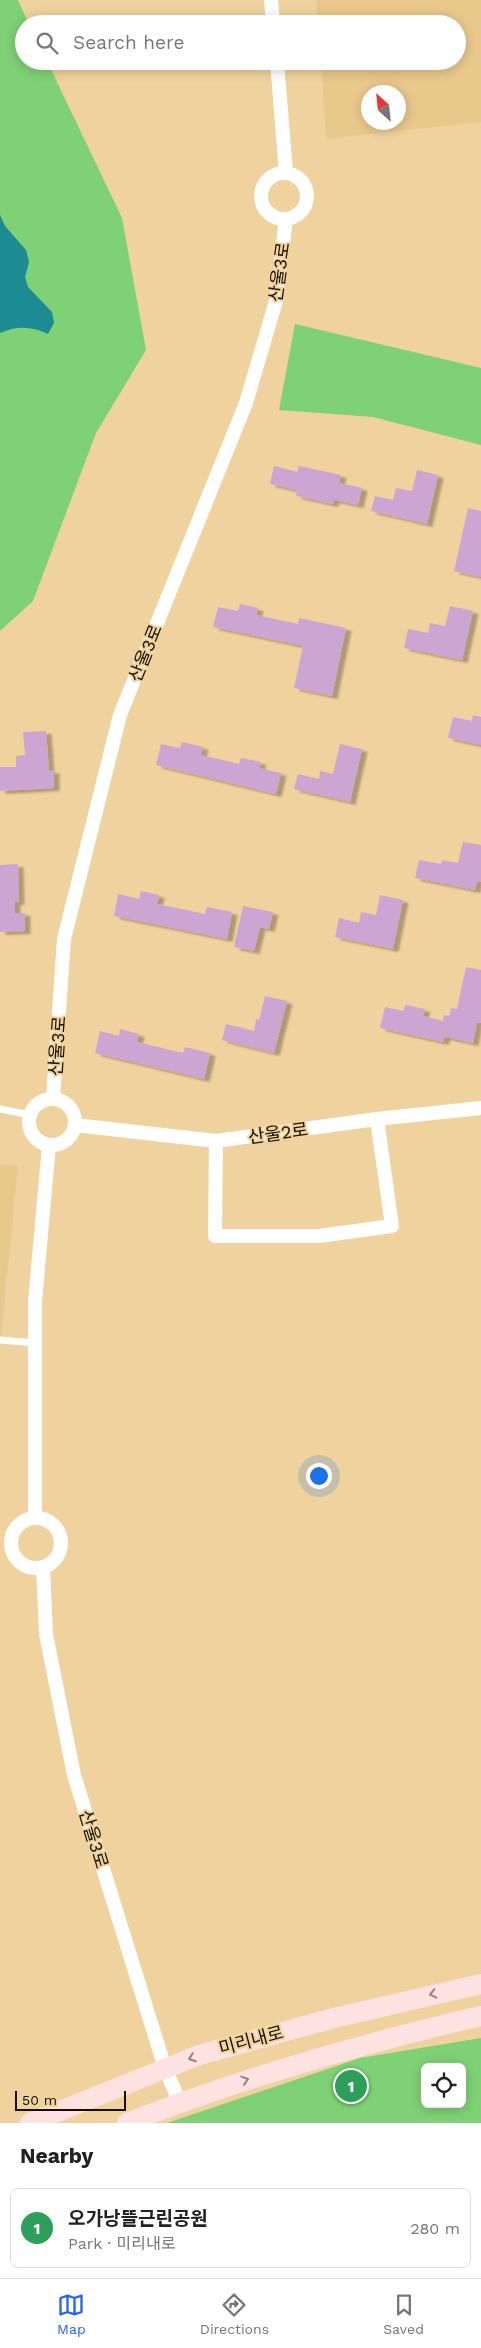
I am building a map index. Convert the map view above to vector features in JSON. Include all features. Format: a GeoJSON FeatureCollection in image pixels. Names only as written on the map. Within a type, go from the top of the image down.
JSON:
{"type":"FeatureCollection","features":[{"type":"Feature","properties":{"kind":"main road","name":"미리내로"},"geometry":{"type":"LineString","coordinates":[[30,2123],[165,2068],[248,2040],[481,1984]]}},
{"type":"Feature","properties":{"kind":"main road","name":"미리내로"},"geometry":{"type":"LineString","coordinates":[[127,2123],[232,2084],[346,2049],[481,2016]]}},
{"type":"Feature","properties":{"kind":"street"},"geometry":{"type":"LineString","coordinates":[[271,0],[272,15]]}},
{"type":"Feature","properties":{"kind":"street"},"geometry":{"type":"LineString","coordinates":[[277,70],[286,173]]}},
{"type":"Feature","properties":{"kind":"street"},"geometry":{"type":"LineString","coordinates":[[286,173],[301,180],[307,194],[304,208],[293,217],[286,219],[272,216],[266,210],[261,195],[266,181],[273,176],[286,173]]}},
{"type":"Feature","properties":{"kind":"street","name":"산울3로"},"geometry":{"type":"LineString","coordinates":[[53,1099],[64,939],[120,715],[246,403],[276,301],[286,219]]}},
{"type":"Feature","properties":{"kind":"street"},"geometry":{"type":"LineString","coordinates":[[53,1099],[66,1104],[72,1110],[75,1125],[68,1139],[61,1144],[49,1145],[38,1141],[33,1136],[28,1122],[30,1115],[39,1103],[53,1099]]}},
{"type":"Feature","properties":{"kind":"street","name":"산울2로"},"geometry":{"type":"LineString","coordinates":[[75,1125],[216,1141],[377,1119],[481,1108]]}},
{"type":"Feature","properties":{"kind":"street"},"geometry":{"type":"LineString","coordinates":[[216,1141],[215,1236],[319,1236],[392,1226],[377,1119]]}},
{"type":"Feature","properties":{"kind":"street"},"geometry":{"type":"LineString","coordinates":[[35,1518],[35,1302],[49,1145]]}},
{"type":"Feature","properties":{"kind":"street"},"geometry":{"type":"LineString","coordinates":[[35,1518],[48,1521],[55,1526],[62,1541],[57,1556],[43,1567],[29,1567],[6,1548],[17,1526],[24,1521],[35,1518]]}},
{"type":"Feature","properties":{"kind":"street","name":"산울3로"},"geometry":{"type":"LineString","coordinates":[[43,1567],[46,1634],[74,1775],[165,2068],[180,2103]]}},
{"type":"Feature","properties":{"kind":"lane"},"geometry":{"type":"LineString","coordinates":[[0,1110],[30,1115]]}},
{"type":"Feature","properties":{"kind":"lane"},"geometry":{"type":"LineString","coordinates":[[0,1340],[35,1343]]}},
{"type":"Feature","properties":{"kind":"shaded area"},"geometry":{"type":"Polygon","coordinates":[[[316,0],[481,0],[481,122],[326,139],[322,70],[466,70],[466,15],[317,15],[316,0]]]}},
{"type":"Feature","properties":{"kind":"shaded area"},"geometry":{"type":"Polygon","coordinates":[[[0,1164],[18,1166],[0,1346],[0,1164]]]}},
{"type":"Feature","properties":{"kind":"green space"},"geometry":{"type":"Polygon","coordinates":[[[0,0],[18,0],[25,15],[15,15],[15,70],[51,70],[122,218],[146,350],[96,433],[33,601],[0,631],[0,0]]]}},
{"type":"Feature","properties":{"kind":"green space"},"geometry":{"type":"Polygon","coordinates":[[[295,324],[481,368],[481,445],[373,417],[279,410],[295,324]]]}},
{"type":"Feature","properties":{"kind":"green space"},"geometry":{"type":"Polygon","coordinates":[[[481,2038],[481,2123],[167,2123],[360,2058],[481,2038]]]}},
{"type":"Feature","properties":{"kind":"water"},"geometry":{"type":"Polygon","coordinates":[[[0,215],[5,226],[26,250],[29,262],[25,277],[28,287],[52,312],[54,323],[48,334],[36,329],[24,328],[0,333],[0,215]]]}},
{"type":"Feature","properties":{"kind":"building"},"geometry":{"type":"Polygon","coordinates":[[[274,466],[297,472],[299,466],[341,475],[339,483],[362,488],[358,505],[334,500],[333,504],[296,496],[297,490],[270,484],[274,466]]]}},
{"type":"Feature","properties":{"kind":"building"},"geometry":{"type":"Polygon","coordinates":[[[417,470],[438,475],[427,524],[371,511],[375,496],[393,500],[396,488],[412,491],[417,470]]]}},
{"type":"Feature","properties":{"kind":"building"},"geometry":{"type":"Polygon","coordinates":[[[468,508],[481,511],[481,577],[454,571],[468,508]]]}},
{"type":"Feature","properties":{"kind":"building"},"geometry":{"type":"Polygon","coordinates":[[[240,604],[258,608],[256,615],[298,624],[299,618],[346,628],[332,696],[294,688],[303,646],[213,627],[218,607],[238,611],[240,604]]]}},
{"type":"Feature","properties":{"kind":"building"},"geometry":{"type":"Polygon","coordinates":[[[450,606],[473,611],[462,660],[404,648],[408,629],[428,633],[430,623],[445,626],[450,606]]]}},
{"type":"Feature","properties":{"kind":"building"},"geometry":{"type":"Polygon","coordinates":[[[473,715],[481,717],[481,745],[448,738],[453,717],[472,721],[473,715]]]}},
{"type":"Feature","properties":{"kind":"building"},"geometry":{"type":"Polygon","coordinates":[[[46,731],[49,771],[54,770],[54,788],[0,791],[0,767],[16,767],[16,756],[25,755],[23,732],[46,731]]]}},
{"type":"Feature","properties":{"kind":"building"},"geometry":{"type":"Polygon","coordinates":[[[182,742],[203,747],[201,755],[239,764],[241,758],[261,762],[259,768],[281,773],[276,794],[156,765],[161,744],[180,748],[182,742]]]}},
{"type":"Feature","properties":{"kind":"building"},"geometry":{"type":"Polygon","coordinates":[[[340,744],[362,749],[350,802],[294,789],[298,774],[319,779],[320,771],[333,774],[340,744]]]}},
{"type":"Feature","properties":{"kind":"building"},"geometry":{"type":"Polygon","coordinates":[[[463,842],[481,845],[481,882],[477,881],[475,890],[415,878],[419,860],[441,864],[442,860],[458,863],[463,842]]]}},
{"type":"Feature","properties":{"kind":"building"},"geometry":{"type":"Polygon","coordinates":[[[18,864],[19,902],[15,902],[15,913],[25,913],[25,931],[0,932],[0,865],[18,864]]]}},
{"type":"Feature","properties":{"kind":"building"},"geometry":{"type":"Polygon","coordinates":[[[141,891],[159,895],[157,904],[205,914],[207,907],[232,912],[227,939],[114,916],[118,894],[139,899],[141,891]]]}},
{"type":"Feature","properties":{"kind":"building"},"geometry":{"type":"Polygon","coordinates":[[[380,895],[403,900],[393,949],[335,937],[339,918],[359,923],[361,912],[376,915],[380,895]]]}},
{"type":"Feature","properties":{"kind":"building"},"geometry":{"type":"Polygon","coordinates":[[[243,906],[273,912],[269,929],[260,927],[254,951],[234,947],[243,906]]]}},
{"type":"Feature","properties":{"kind":"building"},"geometry":{"type":"Polygon","coordinates":[[[466,967],[481,970],[481,1023],[477,1022],[473,1043],[445,1037],[443,1042],[380,1028],[385,1007],[404,1011],[405,1005],[425,1009],[423,1016],[443,1021],[444,1015],[449,1016],[451,1008],[457,1009],[466,967]]]}},
{"type":"Feature","properties":{"kind":"building"},"geometry":{"type":"Polygon","coordinates":[[[265,996],[287,1001],[274,1053],[222,1040],[226,1024],[254,1031],[256,1019],[259,1020],[265,996]]]}},
{"type":"Feature","properties":{"kind":"building"},"geometry":{"type":"Polygon","coordinates":[[[120,1029],[139,1034],[137,1042],[183,1053],[185,1047],[210,1053],[204,1079],[95,1053],[100,1031],[119,1036],[120,1029]]]}},
{"type":"Feature","properties":{"kind":"place","name":"오가낭뜰근린공원"},"geometry":{"type":"Point","coordinates":[351,2086]}}]}
